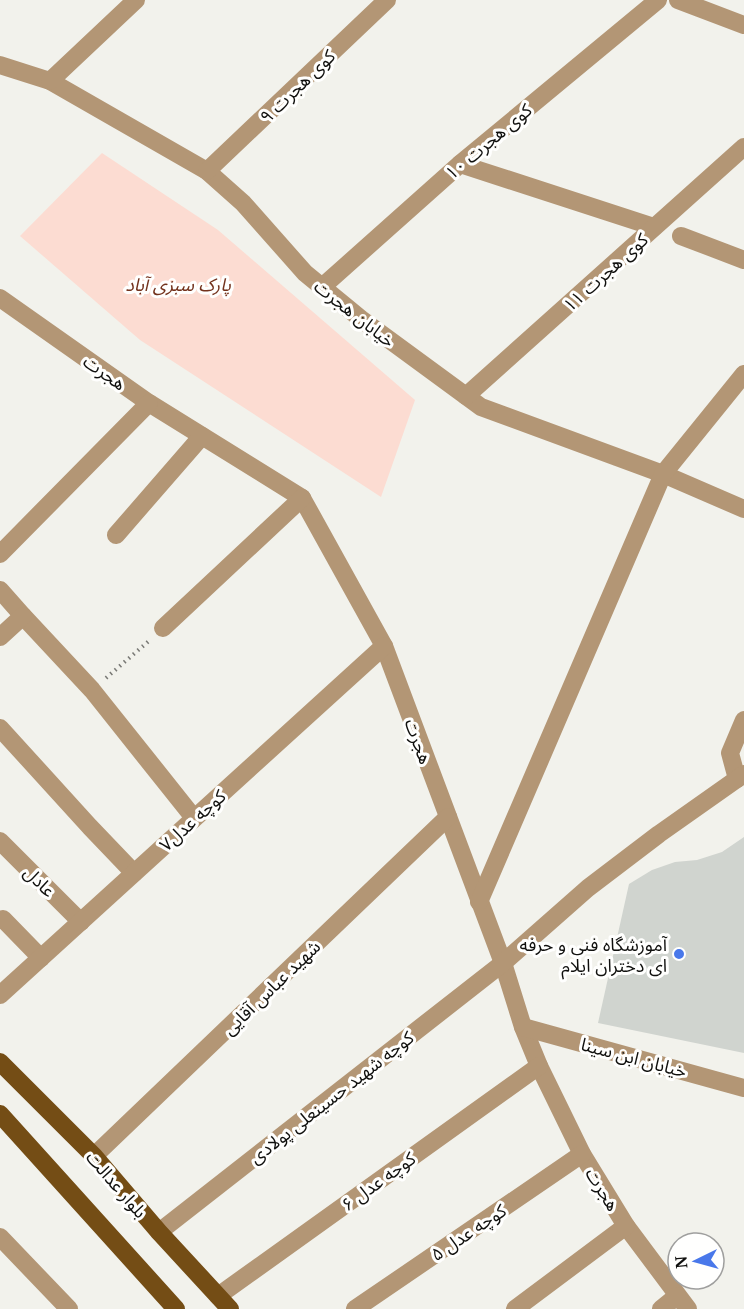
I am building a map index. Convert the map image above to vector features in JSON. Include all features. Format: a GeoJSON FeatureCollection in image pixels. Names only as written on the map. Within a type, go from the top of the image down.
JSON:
{"type":"FeatureCollection","features":[{"type":"Feature","properties":{"kind":"main road","name":"بلوار عدالت"},"geometry":{"type":"LineString","coordinates":[[0,1062],[94,1156],[224,1303]]}},
{"type":"Feature","properties":{"kind":"main road"},"geometry":{"type":"LineString","coordinates":[[0,1114],[176,1309]]}},
{"type":"Feature","properties":{"kind":"street"},"geometry":{"type":"LineString","coordinates":[[50,81],[136,0]]}},
{"type":"Feature","properties":{"kind":"street","name":"کوی هجرت ۹"},"geometry":{"type":"LineString","coordinates":[[207,171],[387,0]]}},
{"type":"Feature","properties":{"kind":"street","name":"کوی هجرت ۱۰"},"geometry":{"type":"LineString","coordinates":[[322,287],[460,164],[658,0]]}},
{"type":"Feature","properties":{"kind":"street"},"geometry":{"type":"LineString","coordinates":[[678,0],[744,25]]}},
{"type":"Feature","properties":{"kind":"street","name":"خیابان هجرت"},"geometry":{"type":"LineString","coordinates":[[0,64],[50,81],[207,171],[243,203],[305,273],[361,319],[481,407],[663,474],[744,509]]}},
{"type":"Feature","properties":{"kind":"street","name":"کوی هجرت ۱۱"},"geometry":{"type":"LineString","coordinates":[[466,396],[744,147]]}},
{"type":"Feature","properties":{"kind":"street"},"geometry":{"type":"LineString","coordinates":[[460,164],[654,227]]}},
{"type":"Feature","properties":{"kind":"street"},"geometry":{"type":"LineString","coordinates":[[681,236],[744,260]]}},
{"type":"Feature","properties":{"kind":"street","name":"هجرت"},"geometry":{"type":"LineString","coordinates":[[0,298],[149,403],[302,498],[384,646],[539,1066],[582,1154],[626,1226],[682,1303]]}},
{"type":"Feature","properties":{"kind":"street"},"geometry":{"type":"LineString","coordinates":[[479,902],[663,474],[744,374]]}},
{"type":"Feature","properties":{"kind":"street"},"geometry":{"type":"LineString","coordinates":[[0,554],[149,403]]}},
{"type":"Feature","properties":{"kind":"street"},"geometry":{"type":"LineString","coordinates":[[117,535],[202,436]]}},
{"type":"Feature","properties":{"kind":"street"},"geometry":{"type":"LineString","coordinates":[[163,628],[302,498]]}},
{"type":"Feature","properties":{"kind":"street"},"geometry":{"type":"LineString","coordinates":[[0,590],[92,690],[194,818]]}},
{"type":"Feature","properties":{"kind":"street"},"geometry":{"type":"LineString","coordinates":[[0,637],[23,616]]}},
{"type":"Feature","properties":{"kind":"street","name":"کوچه عدل۷"},"geometry":{"type":"LineString","coordinates":[[0,995],[384,646]]}},
{"type":"Feature","properties":{"kind":"street"},"geometry":{"type":"LineString","coordinates":[[740,777],[730,753],[744,720]]}},
{"type":"Feature","properties":{"kind":"street"},"geometry":{"type":"LineString","coordinates":[[0,728],[134,873]]}},
{"type":"Feature","properties":{"kind":"street","name":"کوچه شهید حسینعلی پولادی"},"geometry":{"type":"LineString","coordinates":[[159,1232],[502,963],[588,888],[740,777]]}},
{"type":"Feature","properties":{"kind":"street","name":"شهید عباس آقایی"},"geometry":{"type":"LineString","coordinates":[[94,1156],[448,817]]}},
{"type":"Feature","properties":{"kind":"street","name":"عادل"},"geometry":{"type":"LineString","coordinates":[[0,841],[81,921]]}},
{"type":"Feature","properties":{"kind":"street"},"geometry":{"type":"LineString","coordinates":[[3,919],[41,958]]}},
{"type":"Feature","properties":{"kind":"street","name":"خیابان ابن سینا"},"geometry":{"type":"LineString","coordinates":[[524,1027],[744,1088]]}},
{"type":"Feature","properties":{"kind":"street","name":"کوچه عدل ۶"},"geometry":{"type":"LineString","coordinates":[[224,1303],[539,1066]]}},
{"type":"Feature","properties":{"kind":"street","name":"کوچه عدل ۵"},"geometry":{"type":"LineString","coordinates":[[355,1309],[582,1154]]}},
{"type":"Feature","properties":{"kind":"street"},"geometry":{"type":"LineString","coordinates":[[514,1309],[626,1226]]}},
{"type":"Feature","properties":{"kind":"street"},"geometry":{"type":"LineString","coordinates":[[0,1238],[69,1309]]}},
{"type":"Feature","properties":{"kind":"street"},"geometry":{"type":"LineString","coordinates":[[661,1309],[682,1303]]}},
{"type":"Feature","properties":{"kind":"path"},"geometry":{"type":"LineString","coordinates":[[92,690],[163,628]]}},
{"type":"Feature","properties":{"kind":"green space","name":"پارک سبزی آباد"},"geometry":{"type":"Polygon","coordinates":[[[102,153],[218,230],[415,400],[381,497],[140,340],[20,236],[102,153]]]}},
{"type":"Feature","properties":{"kind":"building","name":"آموزشگاه فنی و حرفه ای دختران ایلام"},"geometry":{"type":"Polygon","coordinates":[[[744,837],[744,1053],[598,1023],[629,884],[652,870],[675,862],[697,860],[722,852],[744,837]]]}},
{"type":"Feature","properties":{"kind":"place","name":"آموزشگاه فنی و حرفه ای دختران ایلام"},"geometry":{"type":"Point","coordinates":[679,954]}}]}
